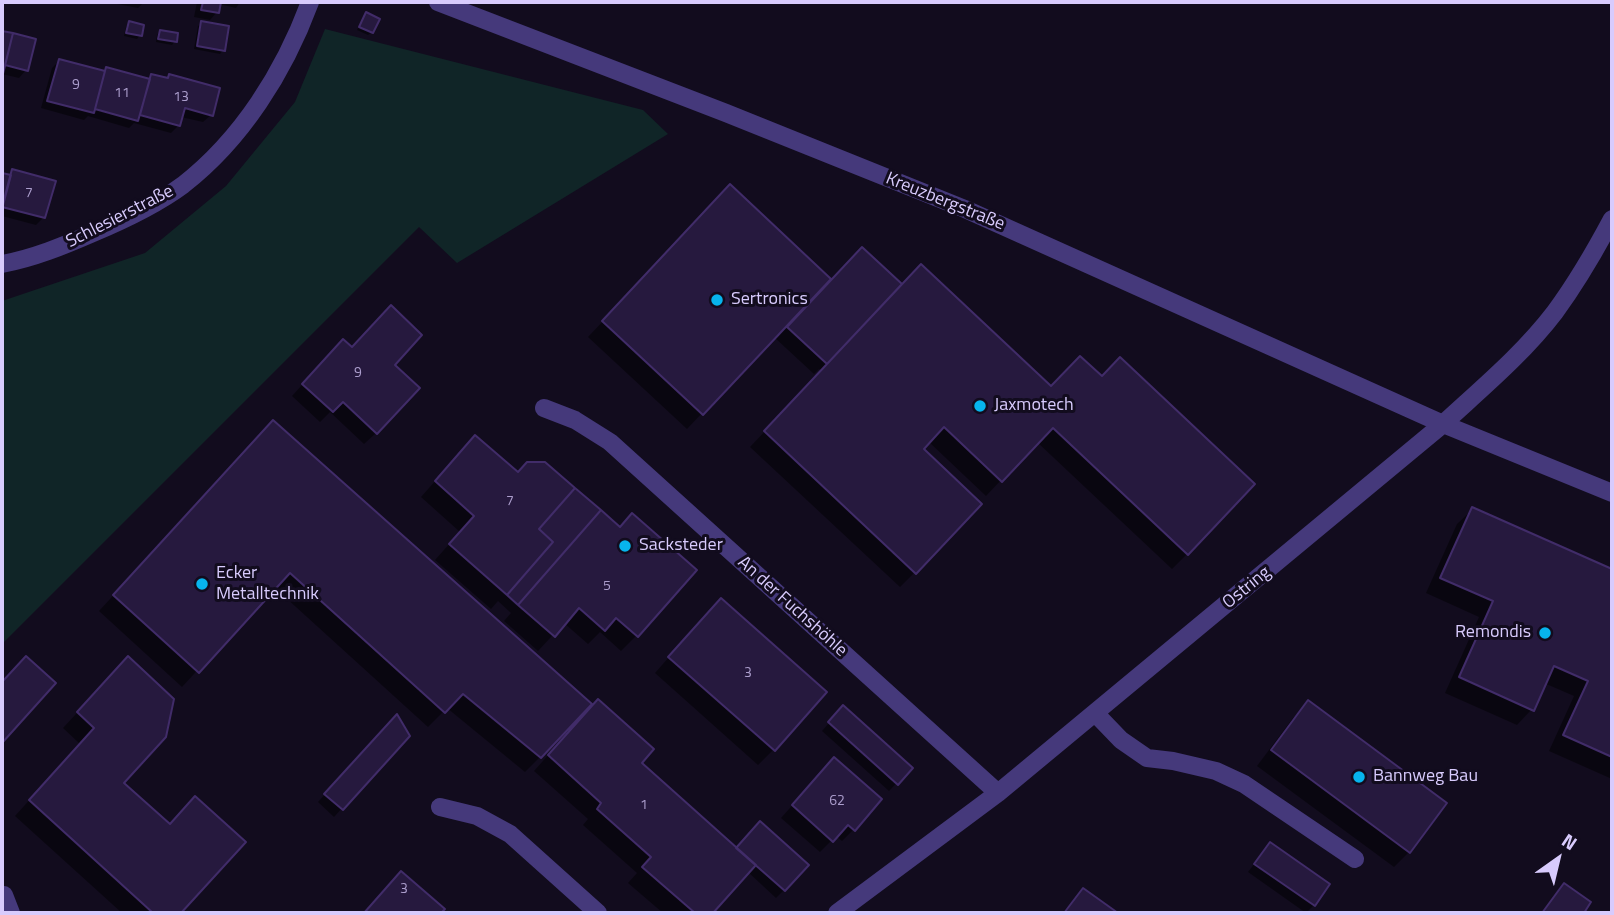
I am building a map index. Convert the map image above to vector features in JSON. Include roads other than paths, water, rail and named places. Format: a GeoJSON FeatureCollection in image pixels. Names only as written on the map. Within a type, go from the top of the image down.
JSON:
{"type":"FeatureCollection","features":[{"type":"Feature","properties":{"kind":"street","name":"Schlesierstraße"},"geometry":{"type":"LineString","coordinates":[[2,264],[56,249],[117,223],[182,185],[220,150],[255,111],[310,2]]}},
{"type":"Feature","properties":{"kind":"street","name":"Kreuzbergstraße"},"geometry":{"type":"LineString","coordinates":[[438,2],[965,209],[1443,424],[1612,494]]}},
{"type":"Feature","properties":{"kind":"street","name":"Ostring"},"geometry":{"type":"LineString","coordinates":[[838,913],[998,793],[1443,424],[1510,362],[1553,314],[1588,264],[1612,219]]}},
{"type":"Feature","properties":{"kind":"street","name":"An der Fuchshöhle"},"geometry":{"type":"LineString","coordinates":[[544,408],[575,420],[610,442],[998,793]]}},
{"type":"Feature","properties":{"kind":"street"},"geometry":{"type":"LineString","coordinates":[[1096,713],[1121,740],[1147,758],[1216,771],[1244,784],[1355,859]]}},
{"type":"Feature","properties":{"kind":"street"},"geometry":{"type":"LineString","coordinates":[[440,807],[477,816],[510,834],[598,913]]}},
{"type":"Feature","properties":{"kind":"street"},"geometry":{"type":"LineString","coordinates":[[4,895],[11,913]]}},
{"type":"Feature","properties":{"kind":"place","name":"Sertronics"},"geometry":{"type":"Point","coordinates":[717,300]}},
{"type":"Feature","properties":{"kind":"place","name":"Jaxmotech"},"geometry":{"type":"Point","coordinates":[980,406]}},
{"type":"Feature","properties":{"kind":"place","name":"Sacksteder"},"geometry":{"type":"Point","coordinates":[625,546]}},
{"type":"Feature","properties":{"kind":"place","name":"Ecker Metalltechnik"},"geometry":{"type":"Point","coordinates":[202,584]}},
{"type":"Feature","properties":{"kind":"place","name":"Remondis"},"geometry":{"type":"Point","coordinates":[1545,633]}},
{"type":"Feature","properties":{"kind":"place","name":"Bannweg Bau"},"geometry":{"type":"Point","coordinates":[1359,777]}}]}
